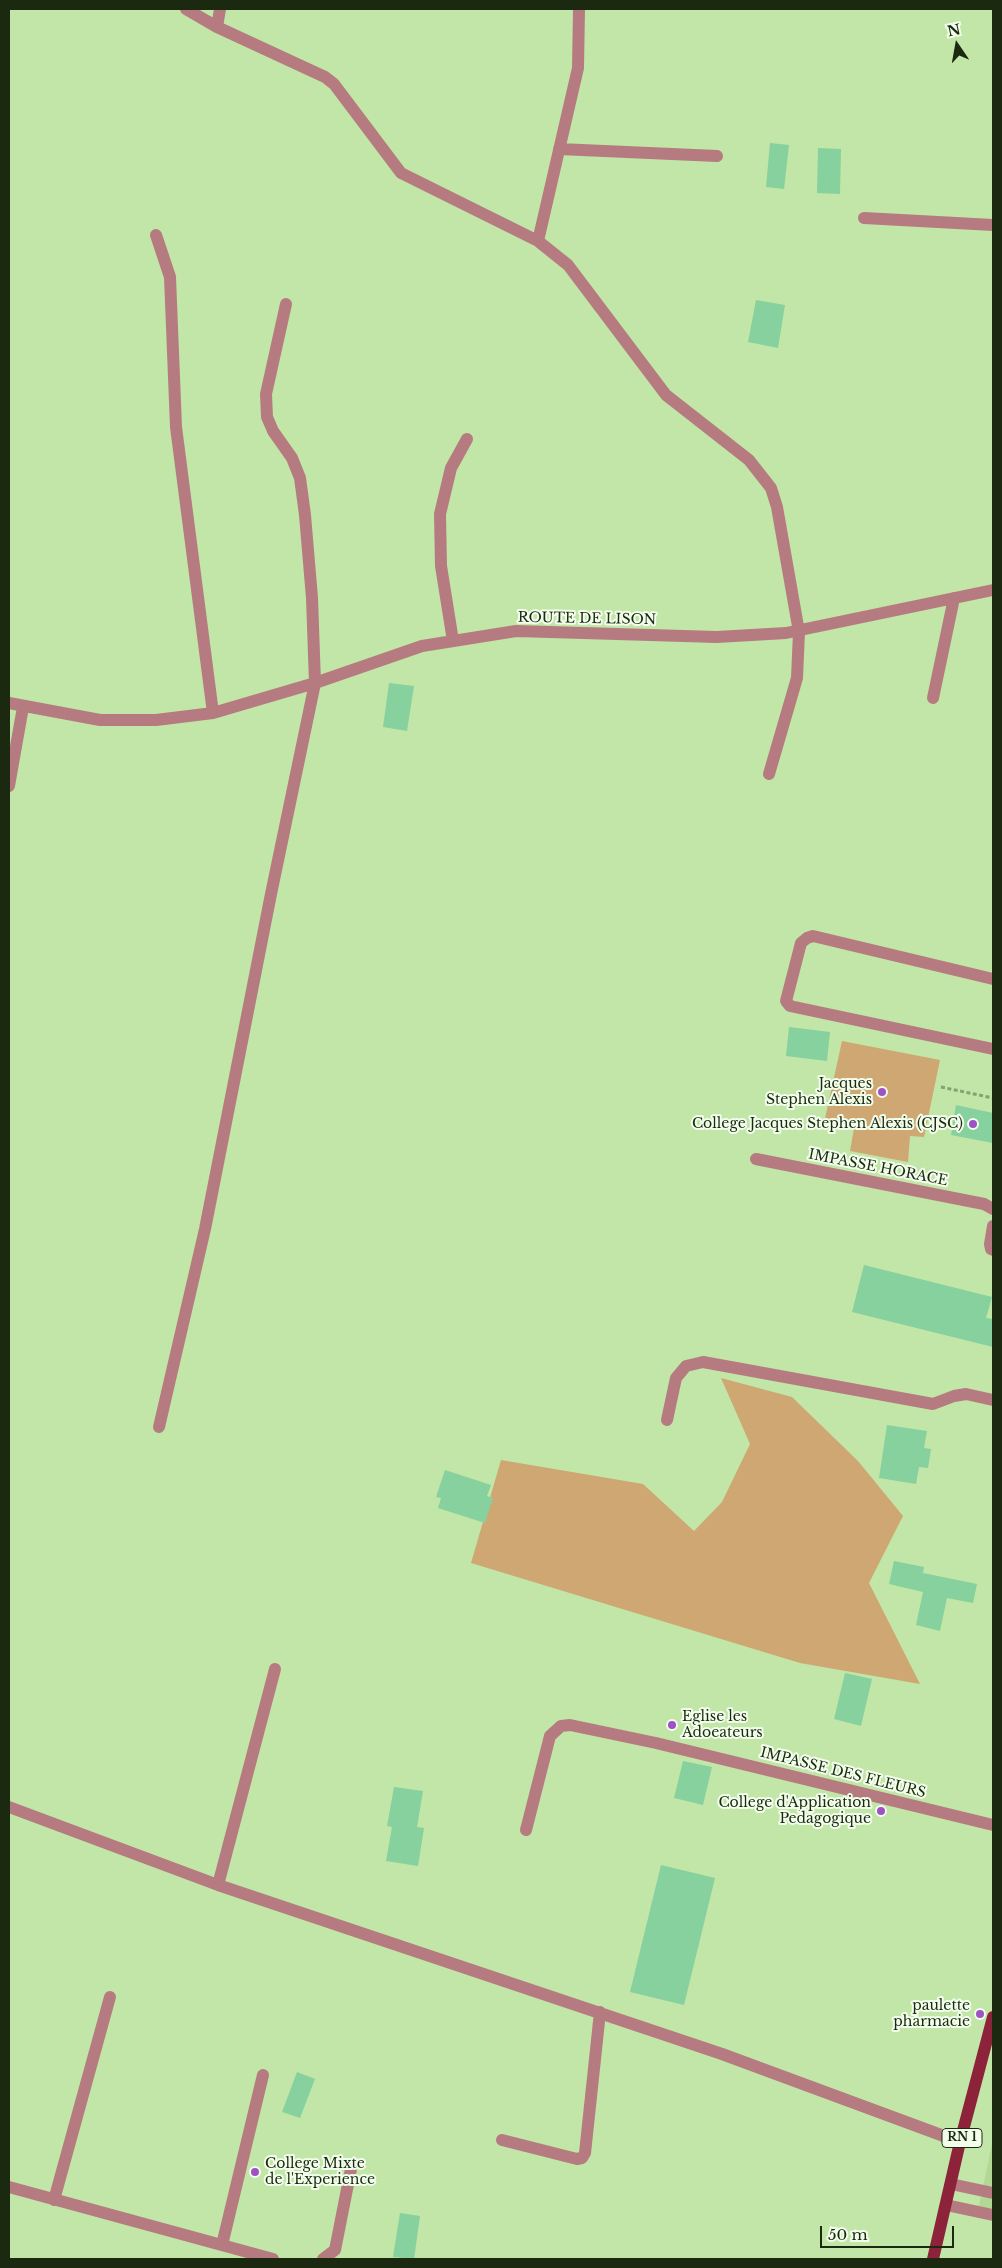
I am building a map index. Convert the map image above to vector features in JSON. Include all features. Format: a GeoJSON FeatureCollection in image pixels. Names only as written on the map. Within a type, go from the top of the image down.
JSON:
{"type":"FeatureCollection","features":[{"type":"Feature","properties":{"kind":"main road","name":"RN 1"},"geometry":{"type":"LineString","coordinates":[[933,2259],[960,2142],[993,2017]]}},
{"type":"Feature","properties":{"kind":"street"},"geometry":{"type":"LineString","coordinates":[[186,9],[217,27],[330,81],[392,158],[401,173],[538,240],[568,265],[666,395],[749,460],[771,488],[777,507],[800,632],[797,678],[769,774]]}},
{"type":"Feature","properties":{"kind":"street"},"geometry":{"type":"LineString","coordinates":[[217,27],[220,9]]}},
{"type":"Feature","properties":{"kind":"street"},"geometry":{"type":"LineString","coordinates":[[538,240],[578,68],[579,9]]}},
{"type":"Feature","properties":{"kind":"street"},"geometry":{"type":"LineString","coordinates":[[559,150],[717,156]]}},
{"type":"Feature","properties":{"kind":"street"},"geometry":{"type":"LineString","coordinates":[[864,218],[993,225]]}},
{"type":"Feature","properties":{"kind":"street"},"geometry":{"type":"LineString","coordinates":[[156,235],[170,277],[176,427],[214,713]]}},
{"type":"Feature","properties":{"kind":"street"},"geometry":{"type":"LineString","coordinates":[[159,1427],[206,1229],[271,894],[316,683],[312,598],[300,478],[292,458],[273,431],[267,417],[266,394],[286,304]]}},
{"type":"Feature","properties":{"kind":"street"},"geometry":{"type":"LineString","coordinates":[[453,641],[441,566],[440,514],[451,468],[467,439]]}},
{"type":"Feature","properties":{"kind":"street","name":"ROUTE DE LISON"},"geometry":{"type":"LineString","coordinates":[[9,704],[100,720],[156,720],[214,713],[316,683],[422,646],[516,631],[717,636],[800,632],[993,590]]}},
{"type":"Feature","properties":{"kind":"street"},"geometry":{"type":"LineString","coordinates":[[933,698],[954,598]]}},
{"type":"Feature","properties":{"kind":"street"},"geometry":{"type":"LineString","coordinates":[[9,786],[23,707]]}},
{"type":"Feature","properties":{"kind":"street"},"geometry":{"type":"LineString","coordinates":[[993,979],[813,936],[801,943],[786,1001],[790,1006],[993,1049]]}},
{"type":"Feature","properties":{"kind":"street","name":"IMPASSE HORACE"},"geometry":{"type":"LineString","coordinates":[[756,1159],[984,1204],[993,1209]]}},
{"type":"Feature","properties":{"kind":"street"},"geometry":{"type":"LineString","coordinates":[[993,1226],[990,1244],[993,1250]]}},
{"type":"Feature","properties":{"kind":"street"},"geometry":{"type":"LineString","coordinates":[[666,1420],[676,1378],[686,1366],[703,1362],[933,1404],[954,1396],[966,1394],[993,1400]]}},
{"type":"Feature","properties":{"kind":"street"},"geometry":{"type":"LineString","coordinates":[[218,1885],[275,1669]]}},
{"type":"Feature","properties":{"kind":"street","name":"IMPASSE DES FLEURS"},"geometry":{"type":"LineString","coordinates":[[526,1830],[550,1736],[561,1726],[570,1725],[656,1743],[993,1825]]}},
{"type":"Feature","properties":{"kind":"street"},"geometry":{"type":"LineString","coordinates":[[9,1807],[218,1885],[600,2012],[857,2103],[960,2142]]}},
{"type":"Feature","properties":{"kind":"street"},"geometry":{"type":"LineString","coordinates":[[54,2200],[110,1997]]}},
{"type":"Feature","properties":{"kind":"street"},"geometry":{"type":"LineString","coordinates":[[502,2140],[577,2159],[582,2158],[585,2154],[600,2012]]}},
{"type":"Feature","properties":{"kind":"street"},"geometry":{"type":"LineString","coordinates":[[222,2245],[263,2075]]}},
{"type":"Feature","properties":{"kind":"street"},"geometry":{"type":"LineString","coordinates":[[324,2259],[335,2250],[351,2169]]}},
{"type":"Feature","properties":{"kind":"street"},"geometry":{"type":"LineString","coordinates":[[951,2184],[993,2193]]}},
{"type":"Feature","properties":{"kind":"street"},"geometry":{"type":"LineString","coordinates":[[9,2187],[273,2259]]}},
{"type":"Feature","properties":{"kind":"street"},"geometry":{"type":"LineString","coordinates":[[946,2205],[993,2215]]}},
{"type":"Feature","properties":{"kind":"path"},"geometry":{"type":"LineString","coordinates":[[941,1087],[993,1098]]}},
{"type":"Feature","properties":{"kind":"shaded area","name":"Jacques Stephen Alexis"},"geometry":{"type":"Polygon","coordinates":[[[842,1041],[940,1060],[924,1137],[910,1136],[908,1162],[850,1151],[854,1128],[824,1123],[842,1041]]]}},
{"type":"Feature","properties":{"kind":"shaded area"},"geometry":{"type":"Polygon","coordinates":[[[721,1378],[792,1397],[858,1461],[903,1516],[869,1583],[920,1684],[800,1663],[471,1563],[501,1460],[643,1484],[694,1531],[722,1502],[750,1444],[721,1378]]]}},
{"type":"Feature","properties":{"kind":"shaded area"},"geometry":{"type":"Polygon","coordinates":[[[993,2139],[993,2209],[979,2206],[993,2139]]]}},
{"type":"Feature","properties":{"kind":"building"},"geometry":{"type":"Polygon","coordinates":[[[770,143],[789,145],[784,189],[766,187],[770,143]]]}},
{"type":"Feature","properties":{"kind":"building"},"geometry":{"type":"Polygon","coordinates":[[[818,148],[841,149],[840,194],[817,193],[818,148]]]}},
{"type":"Feature","properties":{"kind":"building"},"geometry":{"type":"Polygon","coordinates":[[[756,300],[785,305],[778,348],[748,342],[756,300]]]}},
{"type":"Feature","properties":{"kind":"building"},"geometry":{"type":"Polygon","coordinates":[[[389,683],[414,686],[407,731],[383,727],[389,683]]]}},
{"type":"Feature","properties":{"kind":"building"},"geometry":{"type":"Polygon","coordinates":[[[789,1027],[830,1032],[827,1061],[786,1056],[789,1027]]]}},
{"type":"Feature","properties":{"kind":"building","name":"College Jacques Stephen Alexis (CJSC)"},"geometry":{"type":"Polygon","coordinates":[[[956,1105],[993,1113],[993,1143],[951,1135],[956,1105]]]}},
{"type":"Feature","properties":{"kind":"building"},"geometry":{"type":"Polygon","coordinates":[[[864,1265],[992,1297],[986,1318],[993,1319],[993,1347],[852,1312],[864,1265]]]}},
{"type":"Feature","properties":{"kind":"building"},"geometry":{"type":"Polygon","coordinates":[[[887,1425],[927,1431],[924,1448],[931,1449],[928,1468],[919,1467],[916,1484],[879,1478],[887,1425]]]}},
{"type":"Feature","properties":{"kind":"building"},"geometry":{"type":"Polygon","coordinates":[[[445,1470],[491,1485],[487,1496],[493,1498],[485,1523],[438,1508],[441,1498],[436,1497],[445,1470]]]}},
{"type":"Feature","properties":{"kind":"building"},"geometry":{"type":"Polygon","coordinates":[[[894,1561],[924,1567],[923,1573],[977,1584],[973,1603],[947,1598],[940,1631],[916,1625],[923,1592],[889,1584],[894,1561]]]}},
{"type":"Feature","properties":{"kind":"building"},"geometry":{"type":"Polygon","coordinates":[[[845,1673],[872,1679],[861,1726],[834,1719],[845,1673]]]}},
{"type":"Feature","properties":{"kind":"building"},"geometry":{"type":"Polygon","coordinates":[[[683,1761],[712,1767],[703,1805],[674,1798],[683,1761]]]}},
{"type":"Feature","properties":{"kind":"building"},"geometry":{"type":"Polygon","coordinates":[[[394,1787],[423,1791],[417,1827],[424,1828],[418,1866],[386,1861],[392,1827],[387,1826],[394,1787]]]}},
{"type":"Feature","properties":{"kind":"building"},"geometry":{"type":"Polygon","coordinates":[[[661,1865],[715,1878],[684,2005],[630,1992],[661,1865]]]}},
{"type":"Feature","properties":{"kind":"building"},"geometry":{"type":"Polygon","coordinates":[[[297,2072],[315,2079],[300,2118],[282,2112],[297,2072]]]}},
{"type":"Feature","properties":{"kind":"building"},"geometry":{"type":"Polygon","coordinates":[[[400,2213],[420,2216],[414,2259],[393,2257],[400,2213]]]}},
{"type":"Feature","properties":{"kind":"place","name":"Jacques Stephen Alexis"},"geometry":{"type":"Point","coordinates":[882,1092]}},
{"type":"Feature","properties":{"kind":"place","name":"College Jacques Stephen Alexis (CJSC)"},"geometry":{"type":"Point","coordinates":[973,1124]}},
{"type":"Feature","properties":{"kind":"place","name":"Eglise les Adoeateurs"},"geometry":{"type":"Point","coordinates":[672,1725]}},
{"type":"Feature","properties":{"kind":"place","name":"College d'Application Pedagogique"},"geometry":{"type":"Point","coordinates":[881,1811]}},
{"type":"Feature","properties":{"kind":"place","name":"paulette pharmacie"},"geometry":{"type":"Point","coordinates":[980,2014]}},
{"type":"Feature","properties":{"kind":"place","name":"College Mixte de l'Experience"},"geometry":{"type":"Point","coordinates":[255,2172]}}]}
